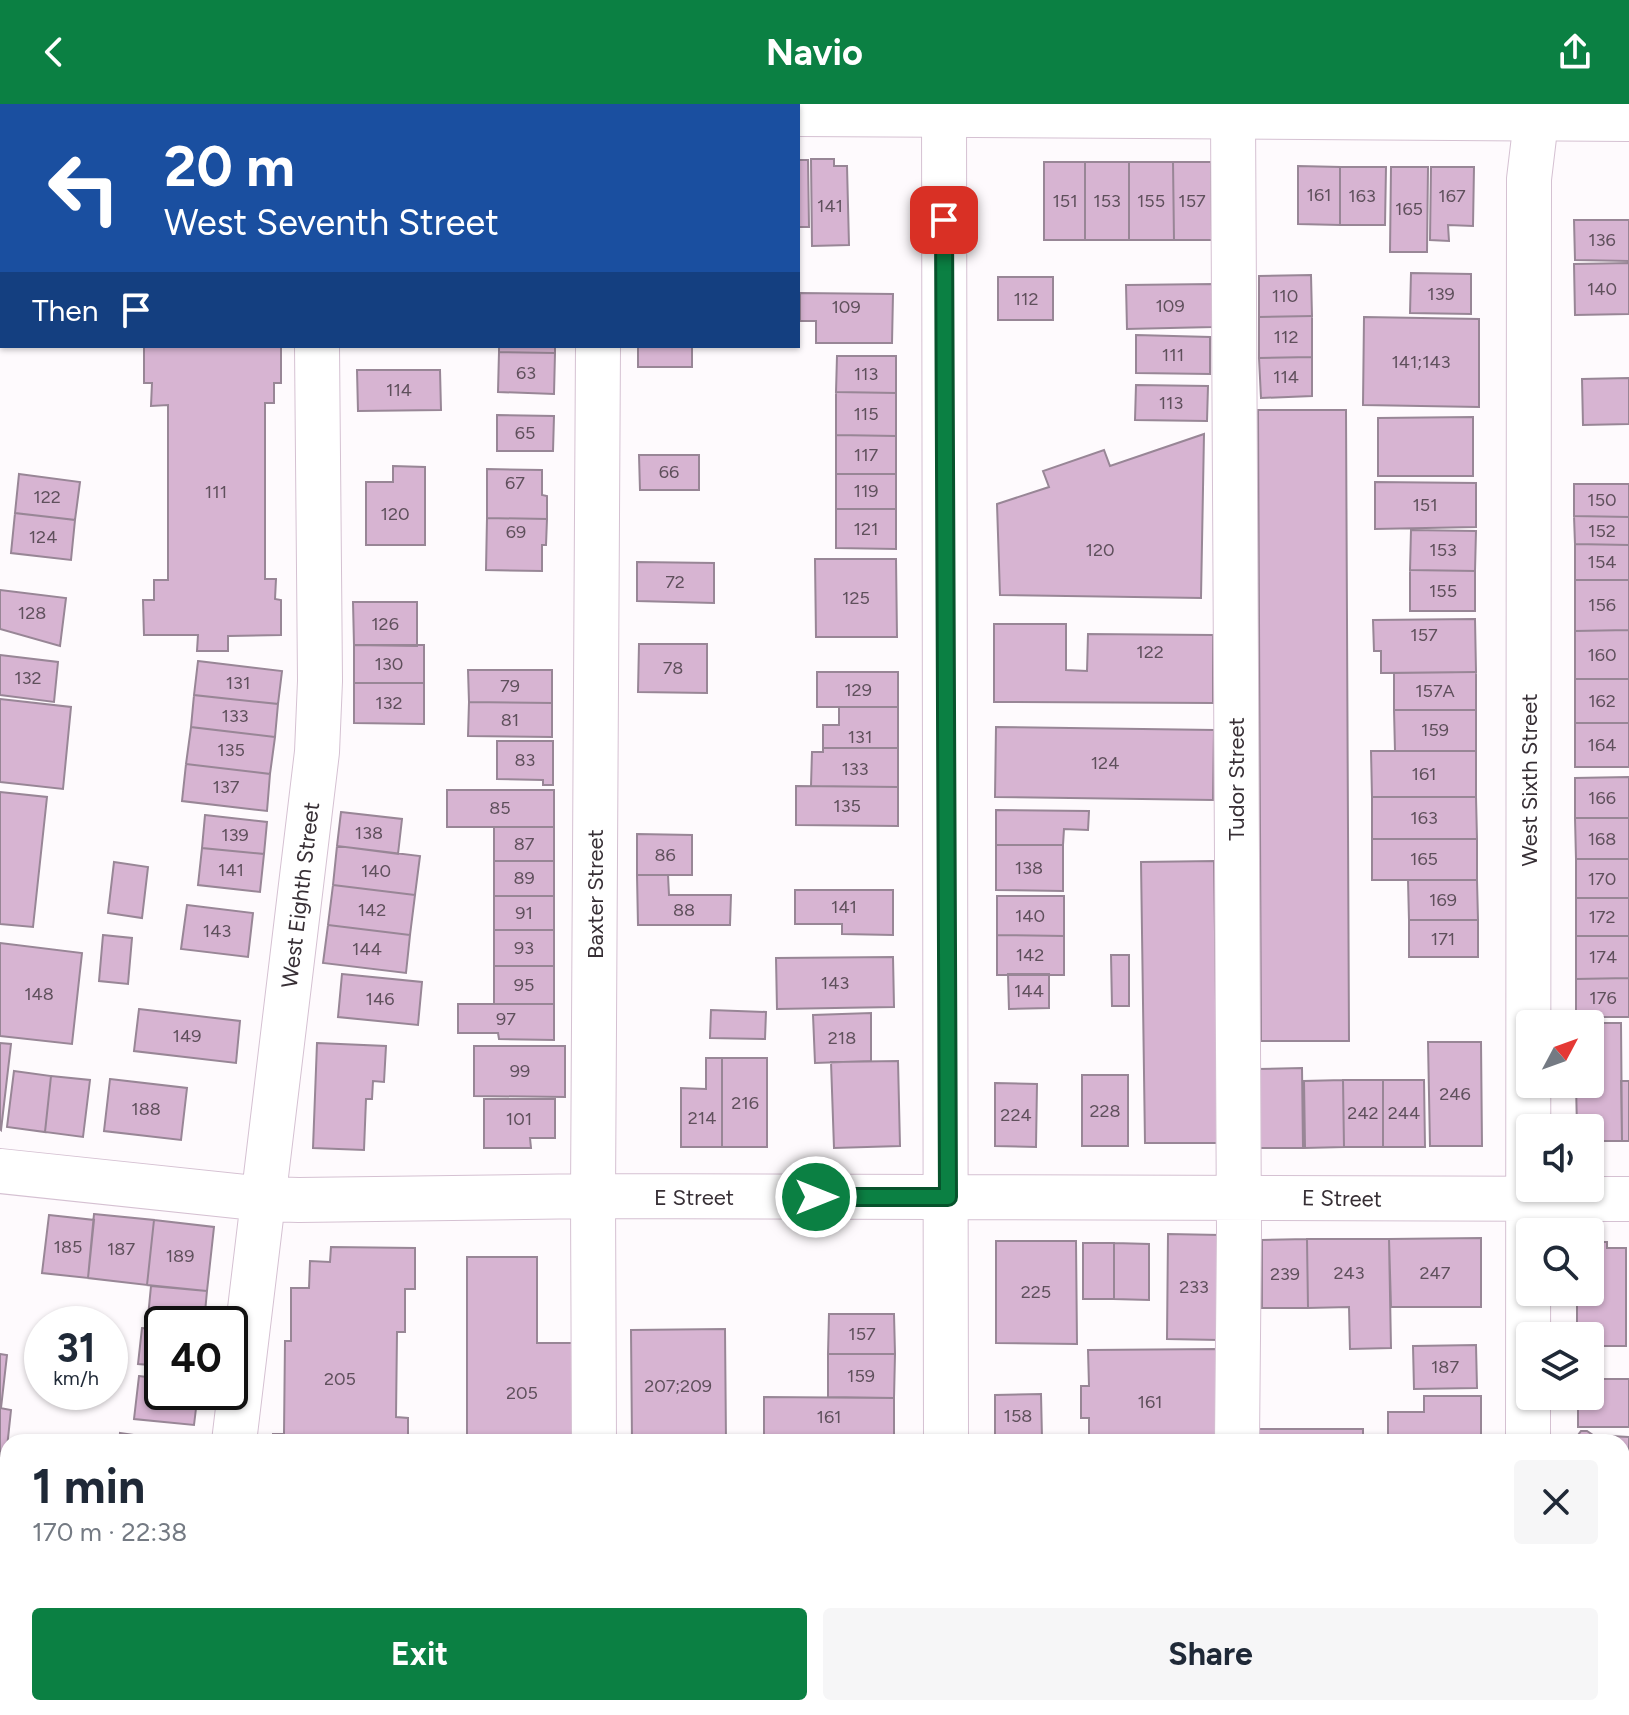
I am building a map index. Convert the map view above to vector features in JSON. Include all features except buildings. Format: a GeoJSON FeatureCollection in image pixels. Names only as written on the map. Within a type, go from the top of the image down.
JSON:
{"type":"FeatureCollection","features":[{"type":"Feature","properties":{"kind":"street"},"geometry":{"type":"LineString","coordinates":[[800,114],[944,110],[1233,116],[1353,111],[1538,111],[1629,119]]}},
{"type":"Feature","properties":{"kind":"street"},"geometry":{"type":"LineString","coordinates":[[944,110],[946,1434]]}},
{"type":"Feature","properties":{"kind":"street","name":"West Sixth Street"},"geometry":{"type":"LineString","coordinates":[[1530,1114],[1529,179],[1538,111]]}},
{"type":"Feature","properties":{"kind":"street","name":"Tudor Street"},"geometry":{"type":"LineString","coordinates":[[1233,116],[1239,1197],[1237,1434]]}},
{"type":"Feature","properties":{"kind":"street","name":"West Eighth Street"},"geometry":{"type":"LineString","coordinates":[[235,1434],[317,752],[320,681],[317,348]]}},
{"type":"Feature","properties":{"kind":"street","name":"Baxter Street"},"geometry":{"type":"LineString","coordinates":[[594,1434],[598,348]]}},
{"type":"Feature","properties":{"kind":"street","name":"E Street"},"geometry":{"type":"LineString","coordinates":[[0,1171],[264,1199],[593,1196],[1516,1200]]}},
{"type":"Feature","properties":{"kind":"street","name":"E Street"},"geometry":{"type":"LineString","coordinates":[[1604,1199],[1629,1199]]}},
{"type":"Feature","properties":{"kind":"street","name":"West Sixth Street"},"geometry":{"type":"LineString","coordinates":[[1528,1434],[1530,1202]]}},
{"type":"Feature","properties":{"kind":"route"},"geometry":{"type":"LineString","coordinates":[[816,1197],[948,1197],[944,220]]}}]}
